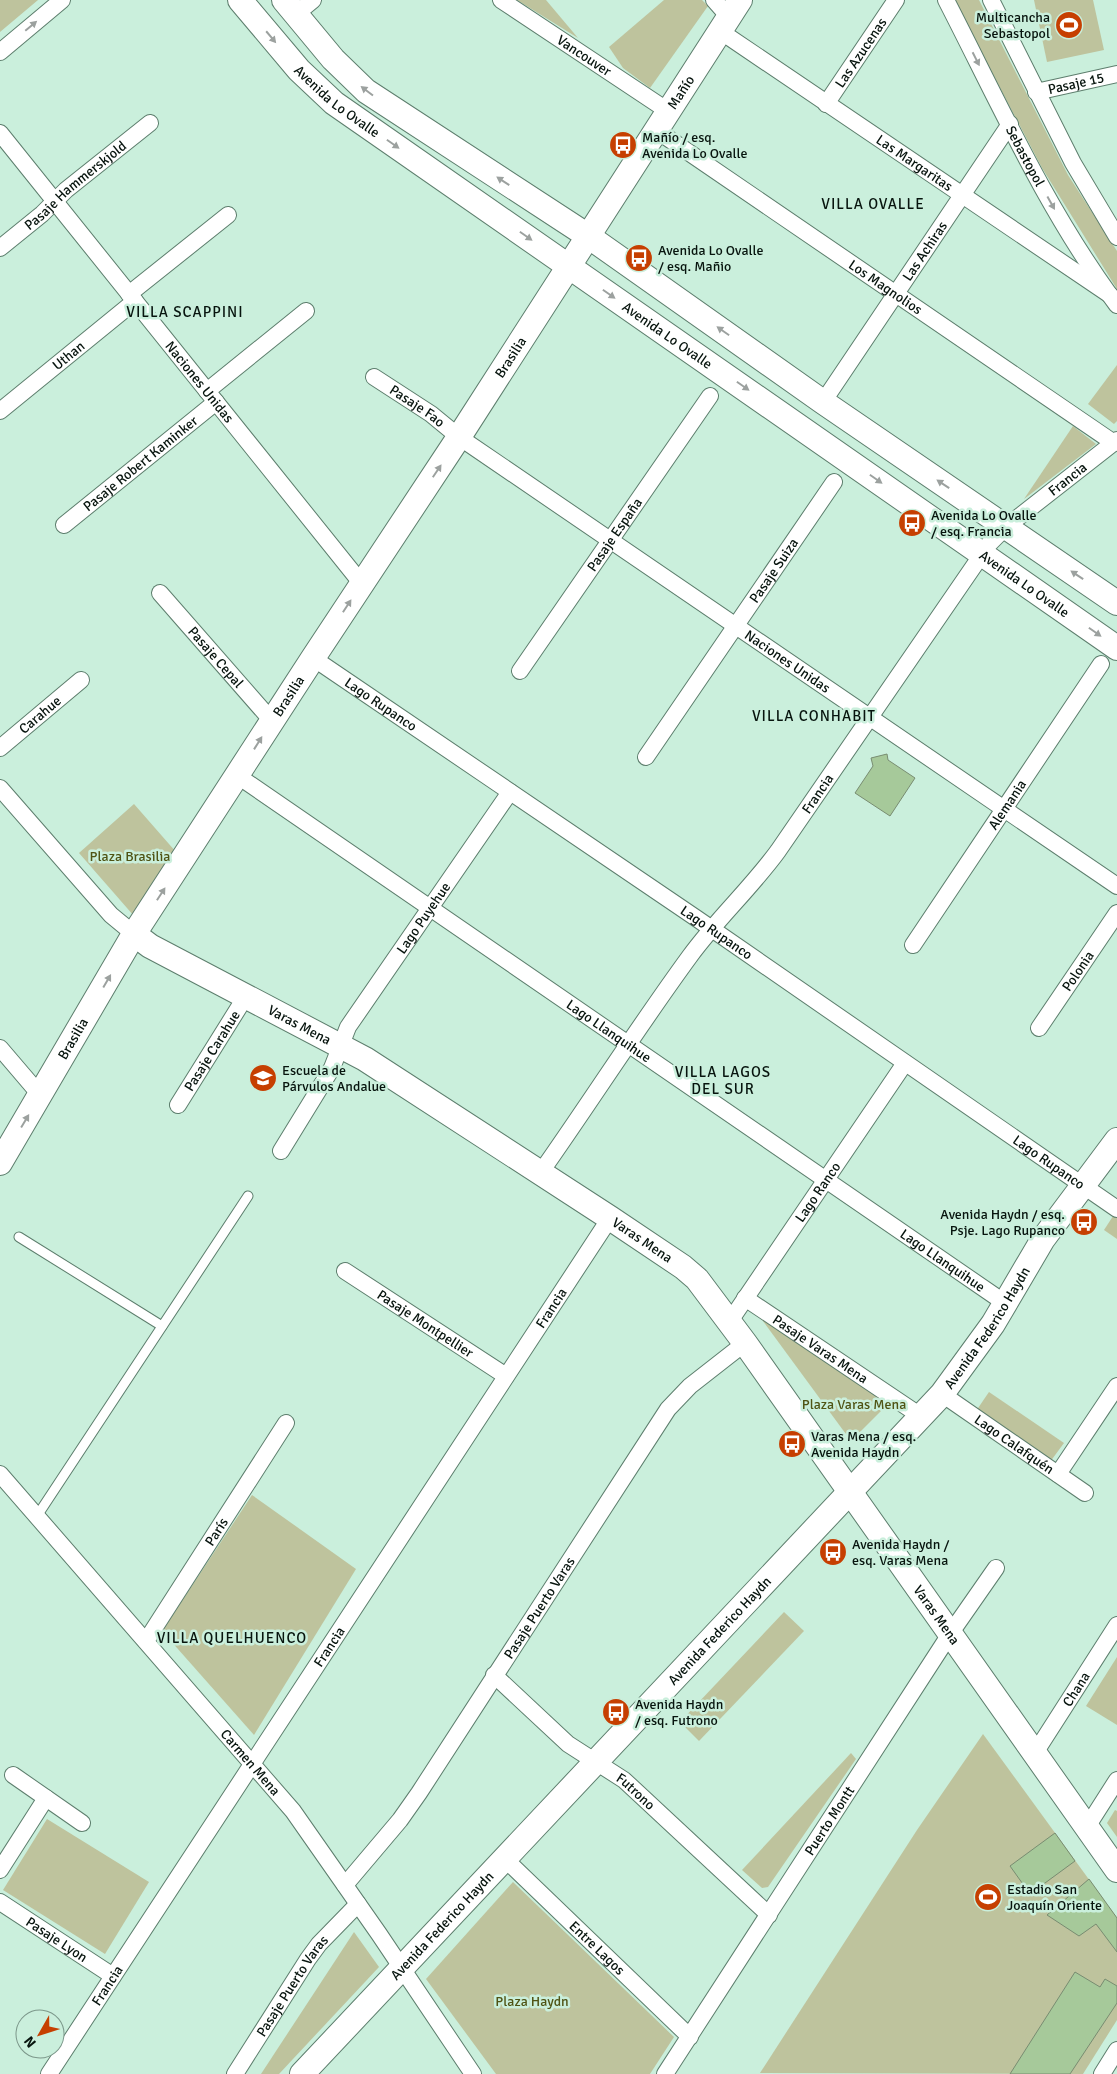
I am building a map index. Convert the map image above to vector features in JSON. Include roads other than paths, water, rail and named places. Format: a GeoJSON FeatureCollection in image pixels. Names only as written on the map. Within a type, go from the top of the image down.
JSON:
{"type":"FeatureCollection","features":[{"type":"Feature","properties":{"kind":"street"},"geometry":{"type":"LineString","coordinates":[[0,52],[62,0]]}},
{"type":"Feature","properties":{"kind":"street","name":"Avenida Lo Ovalle"},"geometry":{"type":"LineString","coordinates":[[240,0],[299,70],[334,102],[1117,648]]}},
{"type":"Feature","properties":{"kind":"street","name":"Vancouver"},"geometry":{"type":"LineString","coordinates":[[502,0],[662,120]]}},
{"type":"Feature","properties":{"kind":"street","name":"Las Azucenas"},"geometry":{"type":"LineString","coordinates":[[826,104],[896,0]]}},
{"type":"Feature","properties":{"kind":"street","name":"Sebastopol"},"geometry":{"type":"LineString","coordinates":[[946,0],[1056,213],[1113,300]]}},
{"type":"Feature","properties":{"kind":"street"},"geometry":{"type":"LineString","coordinates":[[991,0],[1073,163],[1112,220],[1117,237]]}},
{"type":"Feature","properties":{"kind":"street","name":"Avenida Lo Ovalle"},"geometry":{"type":"LineString","coordinates":[[298,5],[333,59],[366,91],[588,236],[823,402],[1117,603]]}},
{"type":"Feature","properties":{"kind":"street","name":"Mañío"},"geometry":{"type":"LineString","coordinates":[[588,236],[662,120],[726,12]]}},
{"type":"Feature","properties":{"kind":"street","name":"Las Margaritas"},"geometry":{"type":"LineString","coordinates":[[726,12],[826,104],[962,195],[1113,300]]}},
{"type":"Feature","properties":{"kind":"street","name":"Pasaje 15"},"geometry":{"type":"LineString","coordinates":[[1036,92],[1117,74]]}},
{"type":"Feature","properties":{"kind":"street","name":"Los Magnolios"},"geometry":{"type":"LineString","coordinates":[[662,120],[896,294],[1115,442]]}},
{"type":"Feature","properties":{"kind":"street","name":"Pasaje Hammerskjold"},"geometry":{"type":"LineString","coordinates":[[0,248],[150,123]]}},
{"type":"Feature","properties":{"kind":"street","name":"Las Achiras"},"geometry":{"type":"LineString","coordinates":[[823,402],[1010,124]]}},
{"type":"Feature","properties":{"kind":"street","name":"Naciones Unidas"},"geometry":{"type":"LineString","coordinates":[[0,133],[362,584]]}},
{"type":"Feature","properties":{"kind":"street","name":"Uthan"},"geometry":{"type":"LineString","coordinates":[[0,411],[228,215]]}},
{"type":"Feature","properties":{"kind":"street","name":"Brasilia"},"geometry":{"type":"LineString","coordinates":[[0,1163],[41,1096],[134,934],[238,776],[312,658],[460,437],[588,236]]}},
{"type":"Feature","properties":{"kind":"street","name":"Pasaje Robert Kaminker"},"geometry":{"type":"LineString","coordinates":[[64,525],[306,311]]}},
{"type":"Feature","properties":{"kind":"street","name":"Pasaje Fao"},"geometry":{"type":"LineString","coordinates":[[374,377],[431,414],[460,437]]}},
{"type":"Feature","properties":{"kind":"street","name":"Pasaje España"},"geometry":{"type":"LineString","coordinates":[[520,671],[710,396]]}},
{"type":"Feature","properties":{"kind":"street","name":"Naciones Unidas"},"geometry":{"type":"LineString","coordinates":[[460,437],[1117,886]]}},
{"type":"Feature","properties":{"kind":"street","name":"Francia"},"geometry":{"type":"LineString","coordinates":[[541,1172],[690,956],[768,864],[982,554],[1006,527],[1115,442]]}},
{"type":"Feature","properties":{"kind":"street","name":"Pasaje Suiza"},"geometry":{"type":"LineString","coordinates":[[646,757],[834,482]]}},
{"type":"Feature","properties":{"kind":"street","name":"Pasaje Cepal"},"geometry":{"type":"LineString","coordinates":[[160,593],[272,721]]}},
{"type":"Feature","properties":{"kind":"street","name":"Lago Rupanco"},"geometry":{"type":"LineString","coordinates":[[312,658],[1117,1208]]}},
{"type":"Feature","properties":{"kind":"street","name":"Alemania"},"geometry":{"type":"LineString","coordinates":[[913,945],[1101,664]]}},
{"type":"Feature","properties":{"kind":"street","name":"Carahue"},"geometry":{"type":"LineString","coordinates":[[0,748],[81,680]]}},
{"type":"Feature","properties":{"kind":"street","name":"Lago Llanquihue"},"geometry":{"type":"LineString","coordinates":[[238,776],[1005,1303]]}},
{"type":"Feature","properties":{"kind":"street","name":"Varas Mena"},"geometry":{"type":"LineString","coordinates":[[0,788],[111,915],[150,946],[341,1046],[392,1075],[683,1267],[707,1291],[730,1321],[1117,1870]]}},
{"type":"Feature","properties":{"kind":"street","name":"Lago Puyehue"},"geometry":{"type":"LineString","coordinates":[[281,1151],[332,1068],[348,1027],[510,792]]}},
{"type":"Feature","properties":{"kind":"street","name":"Polonia"},"geometry":{"type":"LineString","coordinates":[[1039,1028],[1117,913]]}},
{"type":"Feature","properties":{"kind":"street","name":"Pasaje Carahue"},"geometry":{"type":"LineString","coordinates":[[178,1105],[246,996]]}},
{"type":"Feature","properties":{"kind":"street"},"geometry":{"type":"LineString","coordinates":[[0,1048],[41,1096]]}},
{"type":"Feature","properties":{"kind":"street","name":"Lago Ranco"},"geometry":{"type":"LineString","coordinates":[[730,1321],[905,1063]]}},
{"type":"Feature","properties":{"kind":"street","name":"Avenida Federico Haydn"},"geometry":{"type":"LineString","coordinates":[[302,2074],[922,1417],[980,1344],[1043,1239],[1117,1140]]}},
{"type":"Feature","properties":{"kind":"street","name":"Avenida Federico Haydn"},"geometry":{"type":"LineString","coordinates":[[1084,1186],[1117,1168]]}},
{"type":"Feature","properties":{"kind":"street","name":"Francia"},"geometry":{"type":"LineString","coordinates":[[49,2074],[610,1218]]}},
{"type":"Feature","properties":{"kind":"street","name":"Pasaje Montpellier"},"geometry":{"type":"LineString","coordinates":[[344,1271],[506,1376]]}},
{"type":"Feature","properties":{"kind":"street","name":"Pasaje Varas Mena"},"geometry":{"type":"LineString","coordinates":[[745,1298],[922,1417]]}},
{"type":"Feature","properties":{"kind":"street","name":"Pasaje Puerto Varas"},"geometry":{"type":"LineString","coordinates":[[345,1885],[400,1820],[668,1409],[690,1386],[745,1343]]}},
{"type":"Feature","properties":{"kind":"street"},"geometry":{"type":"LineString","coordinates":[[1058,1474],[1117,1386]]}},
{"type":"Feature","properties":{"kind":"street","name":"Lago Calafquén"},"geometry":{"type":"LineString","coordinates":[[942,1394],[1085,1493]]}},
{"type":"Feature","properties":{"kind":"street","name":"París"},"geometry":{"type":"LineString","coordinates":[[146,1641],[286,1423]]}},
{"type":"Feature","properties":{"kind":"street","name":"Carmen Mena"},"geometry":{"type":"LineString","coordinates":[[0,1474],[293,1811],[473,2074]]}},
{"type":"Feature","properties":{"kind":"street","name":"Puerto Montt"},"geometry":{"type":"LineString","coordinates":[[665,2074],[950,1634],[996,1568]]}},
{"type":"Feature","properties":{"kind":"street","name":"Chana"},"geometry":{"type":"LineString","coordinates":[[1034,1753],[1117,1625]]}},
{"type":"Feature","properties":{"kind":"street","name":"Futrono"},"geometry":{"type":"LineString","coordinates":[[494,1675],[568,1744],[624,1780],[769,1915]]}},
{"type":"Feature","properties":{"kind":"street"},"geometry":{"type":"LineString","coordinates":[[13,1775],[82,1823]]}},
{"type":"Feature","properties":{"kind":"street"},"geometry":{"type":"LineString","coordinates":[[1087,1827],[1117,1780]]}},
{"type":"Feature","properties":{"kind":"street"},"geometry":{"type":"LineString","coordinates":[[0,1870],[46,1798]]}},
{"type":"Feature","properties":{"kind":"street","name":"Entre Lagos"},"geometry":{"type":"LineString","coordinates":[[505,1859],[690,2037]]}},
{"type":"Feature","properties":{"kind":"street","name":"Pasaje Lyon"},"geometry":{"type":"LineString","coordinates":[[0,1902],[113,1976]]}},
{"type":"Feature","properties":{"kind":"street","name":"Pasaje Puerto Varas"},"geometry":{"type":"LineString","coordinates":[[235,2074],[308,1959],[319,1944],[358,1904]]}},
{"type":"Feature","properties":{"kind":"street"},"geometry":{"type":"LineString","coordinates":[[1102,2074],[1117,2050]]}},
{"type":"Feature","properties":{"kind":"lane"},"geometry":{"type":"LineString","coordinates":[[37,1516],[248,1196]]}},
{"type":"Feature","properties":{"kind":"lane"},"geometry":{"type":"LineString","coordinates":[[19,1237],[162,1326]]}},
{"type":"Feature","properties":{"kind":"place","name":"Multicancha Sebastopol"},"geometry":{"type":"Point","coordinates":[1069,25]}},
{"type":"Feature","properties":{"kind":"place","name":"Mañío / esq. Avenida Lo Ovalle"},"geometry":{"type":"Point","coordinates":[623,145]}},
{"type":"Feature","properties":{"kind":"place","name":"Avenida Lo Ovalle / esq. Mañio"},"geometry":{"type":"Point","coordinates":[639,258]}},
{"type":"Feature","properties":{"kind":"place","name":"Avenida Lo Ovalle / esq. Francia"},"geometry":{"type":"Point","coordinates":[912,523]}},
{"type":"Feature","properties":{"kind":"place","name":"Escuela de Párvulos Andalue"},"geometry":{"type":"Point","coordinates":[263,1078]}},
{"type":"Feature","properties":{"kind":"place","name":"Avenida Haydn / esq. Psje. Lago Rupanco"},"geometry":{"type":"Point","coordinates":[1084,1222]}},
{"type":"Feature","properties":{"kind":"place","name":"Varas Mena / esq. Avenida Haydn"},"geometry":{"type":"Point","coordinates":[792,1444]}},
{"type":"Feature","properties":{"kind":"place","name":"Avenida Haydn / esq. Varas Mena"},"geometry":{"type":"Point","coordinates":[833,1552]}},
{"type":"Feature","properties":{"kind":"place","name":"Avenida Haydn / esq. Futrono"},"geometry":{"type":"Point","coordinates":[616,1712]}},
{"type":"Feature","properties":{"kind":"place","name":"Estadio San Joaquín Oriente"},"geometry":{"type":"Point","coordinates":[988,1897]}},
{"type":"Feature","properties":{"kind":"district","name":"VILLA OVALLE"},"geometry":{"type":"Point","coordinates":[873,204]}},
{"type":"Feature","properties":{"kind":"district","name":"VILLA SCAPPINI"},"geometry":{"type":"Point","coordinates":[185,312]}},
{"type":"Feature","properties":{"kind":"district","name":"VILLA CONHABIT"},"geometry":{"type":"Point","coordinates":[814,716]}},
{"type":"Feature","properties":{"kind":"district","name":"VILLA LAGOS DEL SUR"},"geometry":{"type":"Point","coordinates":[723,1080]}},
{"type":"Feature","properties":{"kind":"district","name":"VILLA QUELHUENCO"},"geometry":{"type":"Point","coordinates":[232,1638]}},
{"type":"Feature","properties":{"kind":"park label","name":"Plaza Brasilia"},"geometry":{"type":"Point","coordinates":[130,856]}},
{"type":"Feature","properties":{"kind":"park label","name":"Plaza Varas Mena"},"geometry":{"type":"Point","coordinates":[854,1404]}},
{"type":"Feature","properties":{"kind":"park label","name":"Plaza Haydn"},"geometry":{"type":"Point","coordinates":[532,2001]}}]}
